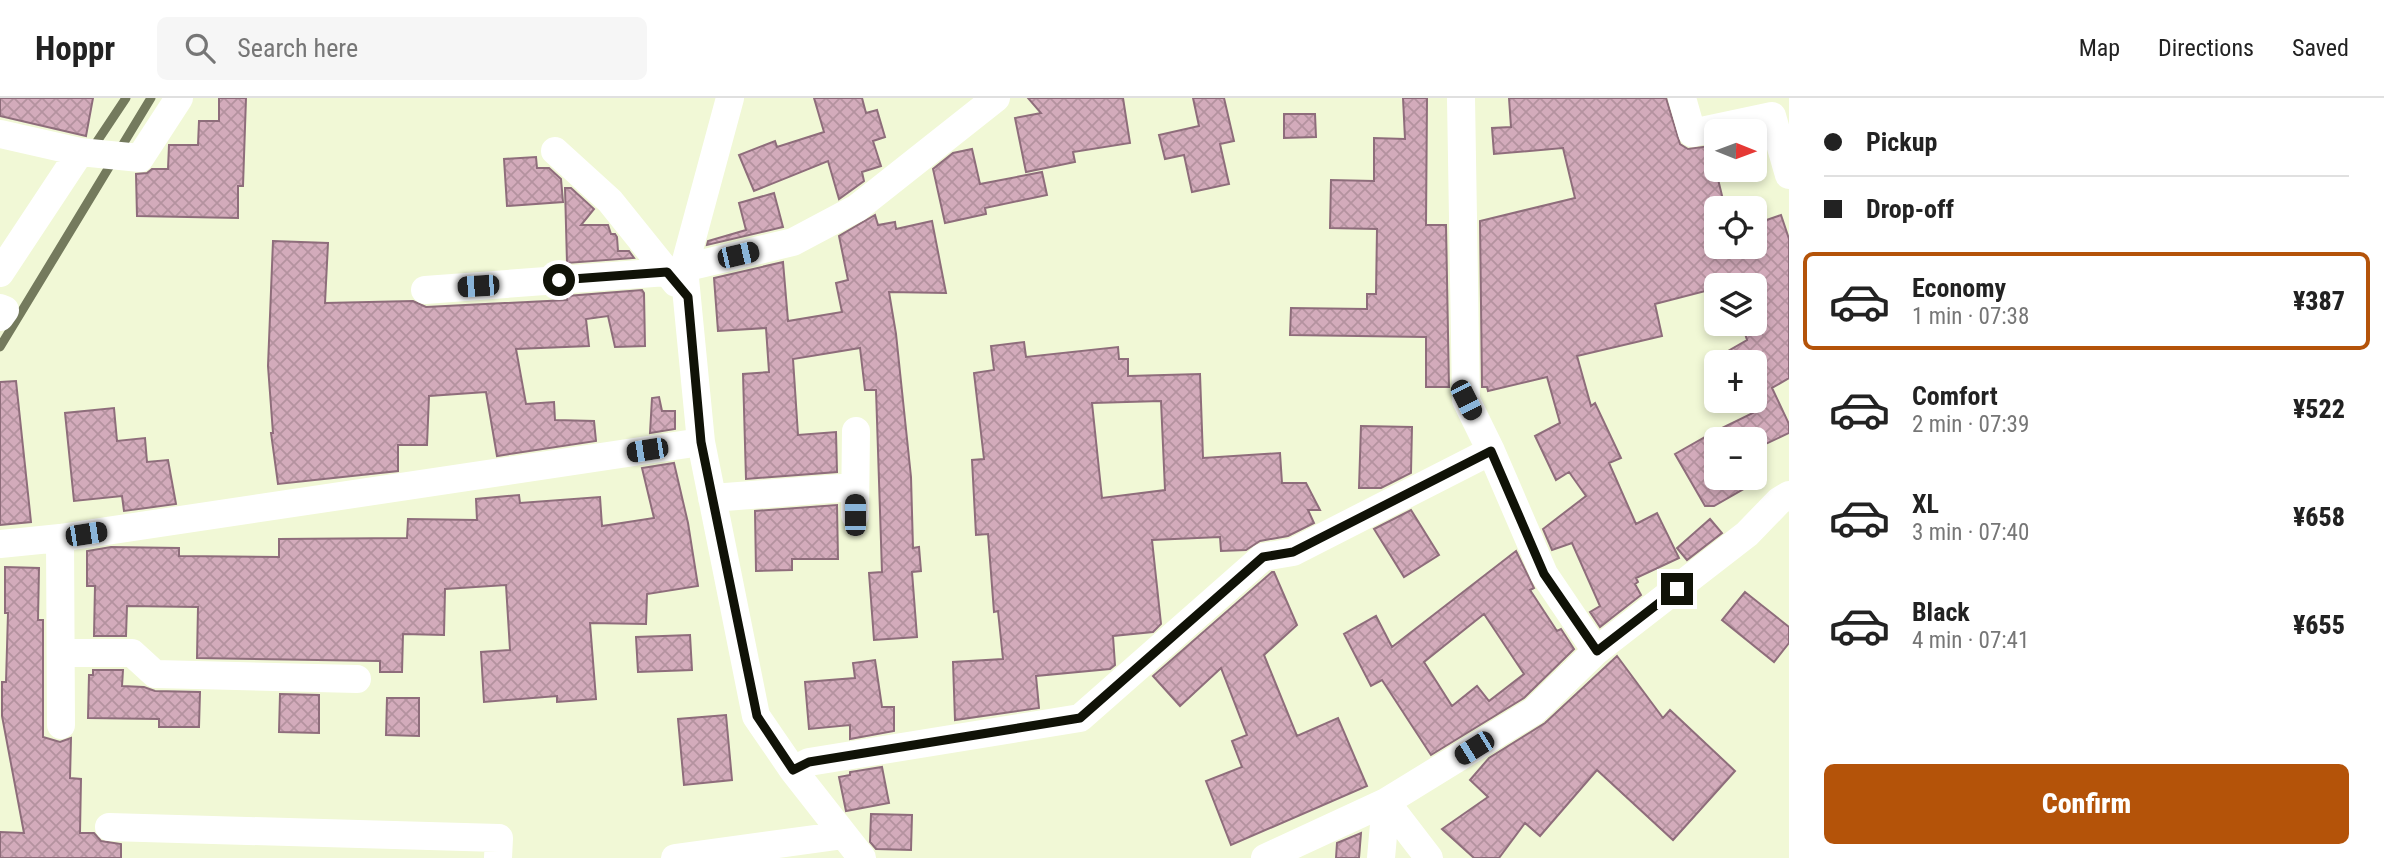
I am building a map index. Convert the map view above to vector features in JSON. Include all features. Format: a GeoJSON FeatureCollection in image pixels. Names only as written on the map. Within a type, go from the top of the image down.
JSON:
{"type":"FeatureCollection","features":[{"type":"Feature","properties":{"kind":"street"},"geometry":{"type":"LineString","coordinates":[[0,134],[80,152],[140,158],[179,98]]}},
{"type":"Feature","properties":{"kind":"street"},"geometry":{"type":"LineString","coordinates":[[676,270],[730,98]]}},
{"type":"Feature","properties":{"kind":"street"},"geometry":{"type":"LineString","coordinates":[[425,290],[676,270],[793,243],[857,208],[996,98]]}},
{"type":"Feature","properties":{"kind":"street"},"geometry":{"type":"LineString","coordinates":[[1461,98],[1466,400],[1544,574],[1597,651]]}},
{"type":"Feature","properties":{"kind":"street"},"geometry":{"type":"LineString","coordinates":[[1682,98],[1692,133],[1772,116],[1789,175]]}},
{"type":"Feature","properties":{"kind":"street"},"geometry":{"type":"LineString","coordinates":[[555,151],[610,201],[676,270],[688,297],[701,442],[757,716],[793,770],[862,858]]}},
{"type":"Feature","properties":{"kind":"street"},"geometry":{"type":"LineString","coordinates":[[0,273],[80,152]]}},
{"type":"Feature","properties":{"kind":"street"},"geometry":{"type":"LineString","coordinates":[[855,515],[856,431]]}},
{"type":"Feature","properties":{"kind":"street"},"geometry":{"type":"LineString","coordinates":[[0,544],[60,538],[701,442]]}},
{"type":"Feature","properties":{"kind":"street"},"geometry":{"type":"LineString","coordinates":[[793,770],[809,762],[1080,718],[1263,557],[1293,552],[1491,451]]}},
{"type":"Feature","properties":{"kind":"street"},"geometry":{"type":"LineString","coordinates":[[712,498],[855,487]]}},
{"type":"Feature","properties":{"kind":"street"},"geometry":{"type":"LineString","coordinates":[[1265,858],[1386,802],[1534,711],[1597,651],[1747,534],[1779,501],[1789,495]]}},
{"type":"Feature","properties":{"kind":"street"},"geometry":{"type":"LineString","coordinates":[[60,538],[61,725]]}},
{"type":"Feature","properties":{"kind":"street"},"geometry":{"type":"LineString","coordinates":[[61,653],[132,653],[155,674],[356,679]]}},
{"type":"Feature","properties":{"kind":"street"},"geometry":{"type":"LineString","coordinates":[[1381,858],[1386,802]]}},
{"type":"Feature","properties":{"kind":"street"},"geometry":{"type":"LineString","coordinates":[[1386,802],[1429,858]]}},
{"type":"Feature","properties":{"kind":"street"},"geometry":{"type":"LineString","coordinates":[[108,827],[499,838],[498,858]]}},
{"type":"Feature","properties":{"kind":"street"},"geometry":{"type":"LineString","coordinates":[[676,858],[845,835]]}},
{"type":"Feature","properties":{"kind":"building"},"geometry":{"type":"Polygon","coordinates":[[[0,98],[93,98],[86,136],[0,116],[0,98]]]}},
{"type":"Feature","properties":{"kind":"building"},"geometry":{"type":"Polygon","coordinates":[[[219,98],[246,98],[243,186],[238,186],[238,218],[137,216],[136,174],[147,173],[152,169],[168,169],[169,145],[198,145],[199,121],[219,121],[219,98]]]}},
{"type":"Feature","properties":{"kind":"building"},"geometry":{"type":"Polygon","coordinates":[[[814,98],[862,98],[866,113],[877,110],[885,137],[873,141],[881,166],[862,172],[864,181],[839,199],[828,161],[754,191],[739,155],[775,141],[777,147],[824,132],[814,98]]]}},
{"type":"Feature","properties":{"kind":"building"},"geometry":{"type":"Polygon","coordinates":[[[1028,98],[1123,98],[1130,143],[1073,152],[1075,162],[1026,172],[1015,118],[1041,113],[1028,98]]]}},
{"type":"Feature","properties":{"kind":"building"},"geometry":{"type":"Polygon","coordinates":[[[1193,98],[1224,98],[1234,141],[1220,144],[1229,184],[1192,192],[1184,155],[1165,159],[1159,135],[1199,126],[1193,98]]]}},
{"type":"Feature","properties":{"kind":"building"},"geometry":{"type":"Polygon","coordinates":[[[1403,98],[1427,98],[1426,225],[1446,225],[1449,387],[1426,387],[1426,337],[1290,335],[1291,308],[1367,309],[1367,294],[1376,294],[1377,229],[1330,228],[1331,180],[1374,181],[1374,138],[1405,139],[1403,98]]]}},
{"type":"Feature","properties":{"kind":"building"},"geometry":{"type":"Polygon","coordinates":[[[1509,98],[1666,98],[1680,144],[1688,149],[1704,147],[1704,182],[1719,182],[1722,196],[1704,196],[1704,259],[1767,259],[1767,220],[1781,215],[1789,239],[1789,378],[1772,388],[1789,424],[1789,433],[1767,443],[1767,427],[1724,427],[1753,413],[1767,413],[1767,350],[1730,350],[1747,340],[1746,336],[1767,336],[1767,273],[1704,273],[1704,291],[1655,304],[1662,336],[1577,356],[1591,406],[1595,403],[1621,458],[1609,463],[1636,524],[1657,513],[1679,558],[1636,578],[1638,582],[1635,584],[1641,595],[1600,627],[1590,612],[1600,606],[1572,543],[1552,550],[1543,529],[1586,496],[1569,472],[1556,480],[1535,436],[1560,423],[1547,377],[1488,391],[1487,387],[1482,387],[1480,221],[1575,198],[1563,148],[1494,154],[1492,128],[1511,127],[1509,98]]]}},
{"type":"Feature","properties":{"kind":"building"},"geometry":{"type":"Polygon","coordinates":[[[1284,114],[1315,114],[1316,137],[1284,138],[1284,114]]]}},
{"type":"Feature","properties":{"kind":"building"},"geometry":{"type":"Polygon","coordinates":[[[972,149],[980,184],[1042,172],[1047,195],[985,208],[986,214],[945,223],[933,169],[953,153],[972,149]]]}},
{"type":"Feature","properties":{"kind":"building"},"geometry":{"type":"Polygon","coordinates":[[[536,157],[537,168],[549,168],[561,179],[563,202],[507,206],[504,159],[536,157]]]}},
{"type":"Feature","properties":{"kind":"building"},"geometry":{"type":"Polygon","coordinates":[[[565,188],[571,188],[594,209],[581,225],[608,225],[611,234],[617,237],[618,251],[629,251],[634,258],[567,263],[565,188]]]}},
{"type":"Feature","properties":{"kind":"building"},"geometry":{"type":"Polygon","coordinates":[[[774,193],[783,227],[707,245],[708,241],[746,230],[739,203],[774,193]]]}},
{"type":"Feature","properties":{"kind":"building"},"geometry":{"type":"Polygon","coordinates":[[[875,215],[878,225],[895,222],[896,229],[932,221],[946,293],[889,292],[911,477],[913,548],[919,547],[921,571],[912,572],[917,637],[874,640],[869,573],[882,572],[876,390],[865,390],[860,348],[793,359],[798,435],[836,432],[837,472],[746,479],[743,374],[769,372],[766,328],[718,331],[714,278],[783,262],[788,321],[842,312],[836,283],[848,280],[839,236],[875,215]]]}},
{"type":"Feature","properties":{"kind":"building"},"geometry":{"type":"Polygon","coordinates":[[[273,241],[328,243],[325,303],[413,301],[426,307],[567,300],[567,296],[642,290],[645,346],[615,347],[608,316],[586,319],[589,346],[516,349],[526,404],[554,402],[555,420],[594,421],[596,441],[497,456],[486,392],[429,396],[427,445],[398,445],[398,471],[278,484],[271,433],[268,366],[273,241]]]}},
{"type":"Feature","properties":{"kind":"building"},"geometry":{"type":"Polygon","coordinates":[[[1024,342],[1026,357],[1118,347],[1119,359],[1128,359],[1128,376],[1200,374],[1203,458],[1280,453],[1282,483],[1306,483],[1320,510],[1308,510],[1314,523],[1288,536],[1260,541],[1246,550],[1221,551],[1220,537],[1152,540],[1161,624],[1153,632],[1113,636],[1115,665],[1110,669],[1036,676],[1039,708],[955,720],[953,662],[1003,659],[998,611],[994,612],[988,534],[976,535],[972,460],[984,459],[974,373],[994,370],[991,346],[1024,342]],[[1161,401],[1092,403],[1102,498],[1165,490],[1161,401]]]}},
{"type":"Feature","properties":{"kind":"building"},"geometry":{"type":"Polygon","coordinates":[[[16,381],[31,522],[0,525],[0,382],[16,381]]]}},
{"type":"Feature","properties":{"kind":"building"},"geometry":{"type":"Polygon","coordinates":[[[659,397],[662,411],[675,411],[675,429],[650,433],[652,398],[659,397]]]}},
{"type":"Feature","properties":{"kind":"building"},"geometry":{"type":"Polygon","coordinates":[[[114,408],[117,441],[145,438],[147,462],[168,460],[176,504],[124,511],[122,496],[74,501],[65,413],[114,408]]]}},
{"type":"Feature","properties":{"kind":"building"},"geometry":{"type":"Polygon","coordinates":[[[1361,426],[1412,427],[1411,473],[1381,488],[1359,488],[1361,426]]]}},
{"type":"Feature","properties":{"kind":"building"},"geometry":{"type":"Polygon","coordinates":[[[1704,438],[1704,490],[1742,490],[1714,506],[1705,506],[1675,454],[1704,438]]]}},
{"type":"Feature","properties":{"kind":"building"},"geometry":{"type":"Polygon","coordinates":[[[674,463],[688,523],[698,586],[647,594],[646,624],[590,623],[596,699],[557,702],[557,696],[484,702],[481,652],[510,650],[506,585],[445,589],[444,635],[403,634],[402,672],[380,672],[380,661],[197,658],[198,607],[127,606],[126,636],[94,636],[95,586],[87,586],[87,551],[111,547],[179,548],[179,556],[279,557],[279,539],[407,538],[408,519],[477,520],[476,499],[519,495],[520,503],[600,497],[602,526],[654,518],[642,468],[674,463]]]}},
{"type":"Feature","properties":{"kind":"building"},"geometry":{"type":"Polygon","coordinates":[[[837,505],[838,559],[792,559],[792,570],[756,571],[755,511],[837,505]]]}},
{"type":"Feature","properties":{"kind":"building"},"geometry":{"type":"Polygon","coordinates":[[[1411,510],[1439,555],[1404,577],[1374,529],[1411,510]]]}},
{"type":"Feature","properties":{"kind":"building"},"geometry":{"type":"Polygon","coordinates":[[[1710,519],[1722,533],[1687,560],[1677,548],[1710,519]]]}},
{"type":"Feature","properties":{"kind":"building"},"geometry":{"type":"Polygon","coordinates":[[[1516,551],[1534,588],[1530,590],[1557,631],[1561,629],[1574,649],[1524,698],[1431,755],[1382,680],[1371,686],[1344,634],[1376,616],[1392,647],[1516,551]],[[1484,614],[1424,662],[1452,706],[1477,686],[1489,701],[1524,674],[1484,614]]]}},
{"type":"Feature","properties":{"kind":"building"},"geometry":{"type":"Polygon","coordinates":[[[5,567],[39,568],[38,620],[43,620],[43,737],[60,742],[71,738],[70,778],[81,779],[80,833],[94,833],[101,841],[121,844],[121,858],[0,858],[0,832],[24,833],[2,716],[8,613],[5,613],[5,567]]]}},
{"type":"Feature","properties":{"kind":"building"},"geometry":{"type":"Polygon","coordinates":[[[1272,572],[1297,625],[1264,655],[1297,736],[1338,718],[1367,786],[1231,845],[1206,781],[1242,767],[1232,741],[1247,735],[1221,668],[1180,706],[1153,676],[1272,572]]]}},
{"type":"Feature","properties":{"kind":"building"},"geometry":{"type":"Polygon","coordinates":[[[1745,592],[1789,627],[1789,643],[1774,662],[1722,620],[1745,592]]]}},
{"type":"Feature","properties":{"kind":"building"},"geometry":{"type":"Polygon","coordinates":[[[690,635],[692,670],[638,672],[636,637],[690,635]]]}},
{"type":"Feature","properties":{"kind":"building"},"geometry":{"type":"Polygon","coordinates":[[[1617,656],[1663,718],[1670,710],[1735,771],[1673,840],[1597,770],[1540,836],[1525,823],[1499,858],[1474,858],[1442,829],[1488,797],[1470,780],[1489,758],[1545,723],[1617,656]]]}},
{"type":"Feature","properties":{"kind":"building"},"geometry":{"type":"Polygon","coordinates":[[[875,660],[882,707],[894,707],[894,731],[850,739],[850,725],[809,729],[805,682],[855,678],[853,663],[875,660]]]}},
{"type":"Feature","properties":{"kind":"building"},"geometry":{"type":"Polygon","coordinates":[[[93,670],[123,670],[122,686],[144,687],[155,691],[200,692],[199,727],[159,727],[159,719],[88,718],[89,675],[93,675],[93,670]]]}},
{"type":"Feature","properties":{"kind":"building"},"geometry":{"type":"Polygon","coordinates":[[[280,694],[319,695],[319,733],[279,732],[280,694]]]}},
{"type":"Feature","properties":{"kind":"building"},"geometry":{"type":"Polygon","coordinates":[[[387,698],[419,698],[419,736],[386,735],[387,698]]]}},
{"type":"Feature","properties":{"kind":"building"},"geometry":{"type":"Polygon","coordinates":[[[726,715],[732,780],[684,785],[678,719],[726,715]]]}},
{"type":"Feature","properties":{"kind":"building"},"geometry":{"type":"Polygon","coordinates":[[[882,767],[889,803],[846,811],[839,777],[850,775],[850,772],[882,767]]]}},
{"type":"Feature","properties":{"kind":"building"},"geometry":{"type":"Polygon","coordinates":[[[871,814],[912,815],[911,850],[876,849],[870,842],[871,814]]]}},
{"type":"Feature","properties":{"kind":"building"},"geometry":{"type":"Polygon","coordinates":[[[1361,833],[1359,858],[1336,858],[1337,843],[1361,833]]]}},
{"type":"Feature","properties":{"kind":"waterway"},"geometry":{"type":"LineString","coordinates":[[92,149],[126,98]]}},
{"type":"Feature","properties":{"kind":"waterway"},"geometry":{"type":"LineString","coordinates":[[0,347],[151,98]]}},
{"type":"Feature","properties":{"kind":"route"},"geometry":{"type":"LineString","coordinates":[[559,280],[667,272],[688,297],[701,442],[744,661],[757,716],[793,770],[809,762],[1080,718],[1263,557],[1293,552],[1491,451],[1544,574],[1597,651],[1677,589]]}}]}
